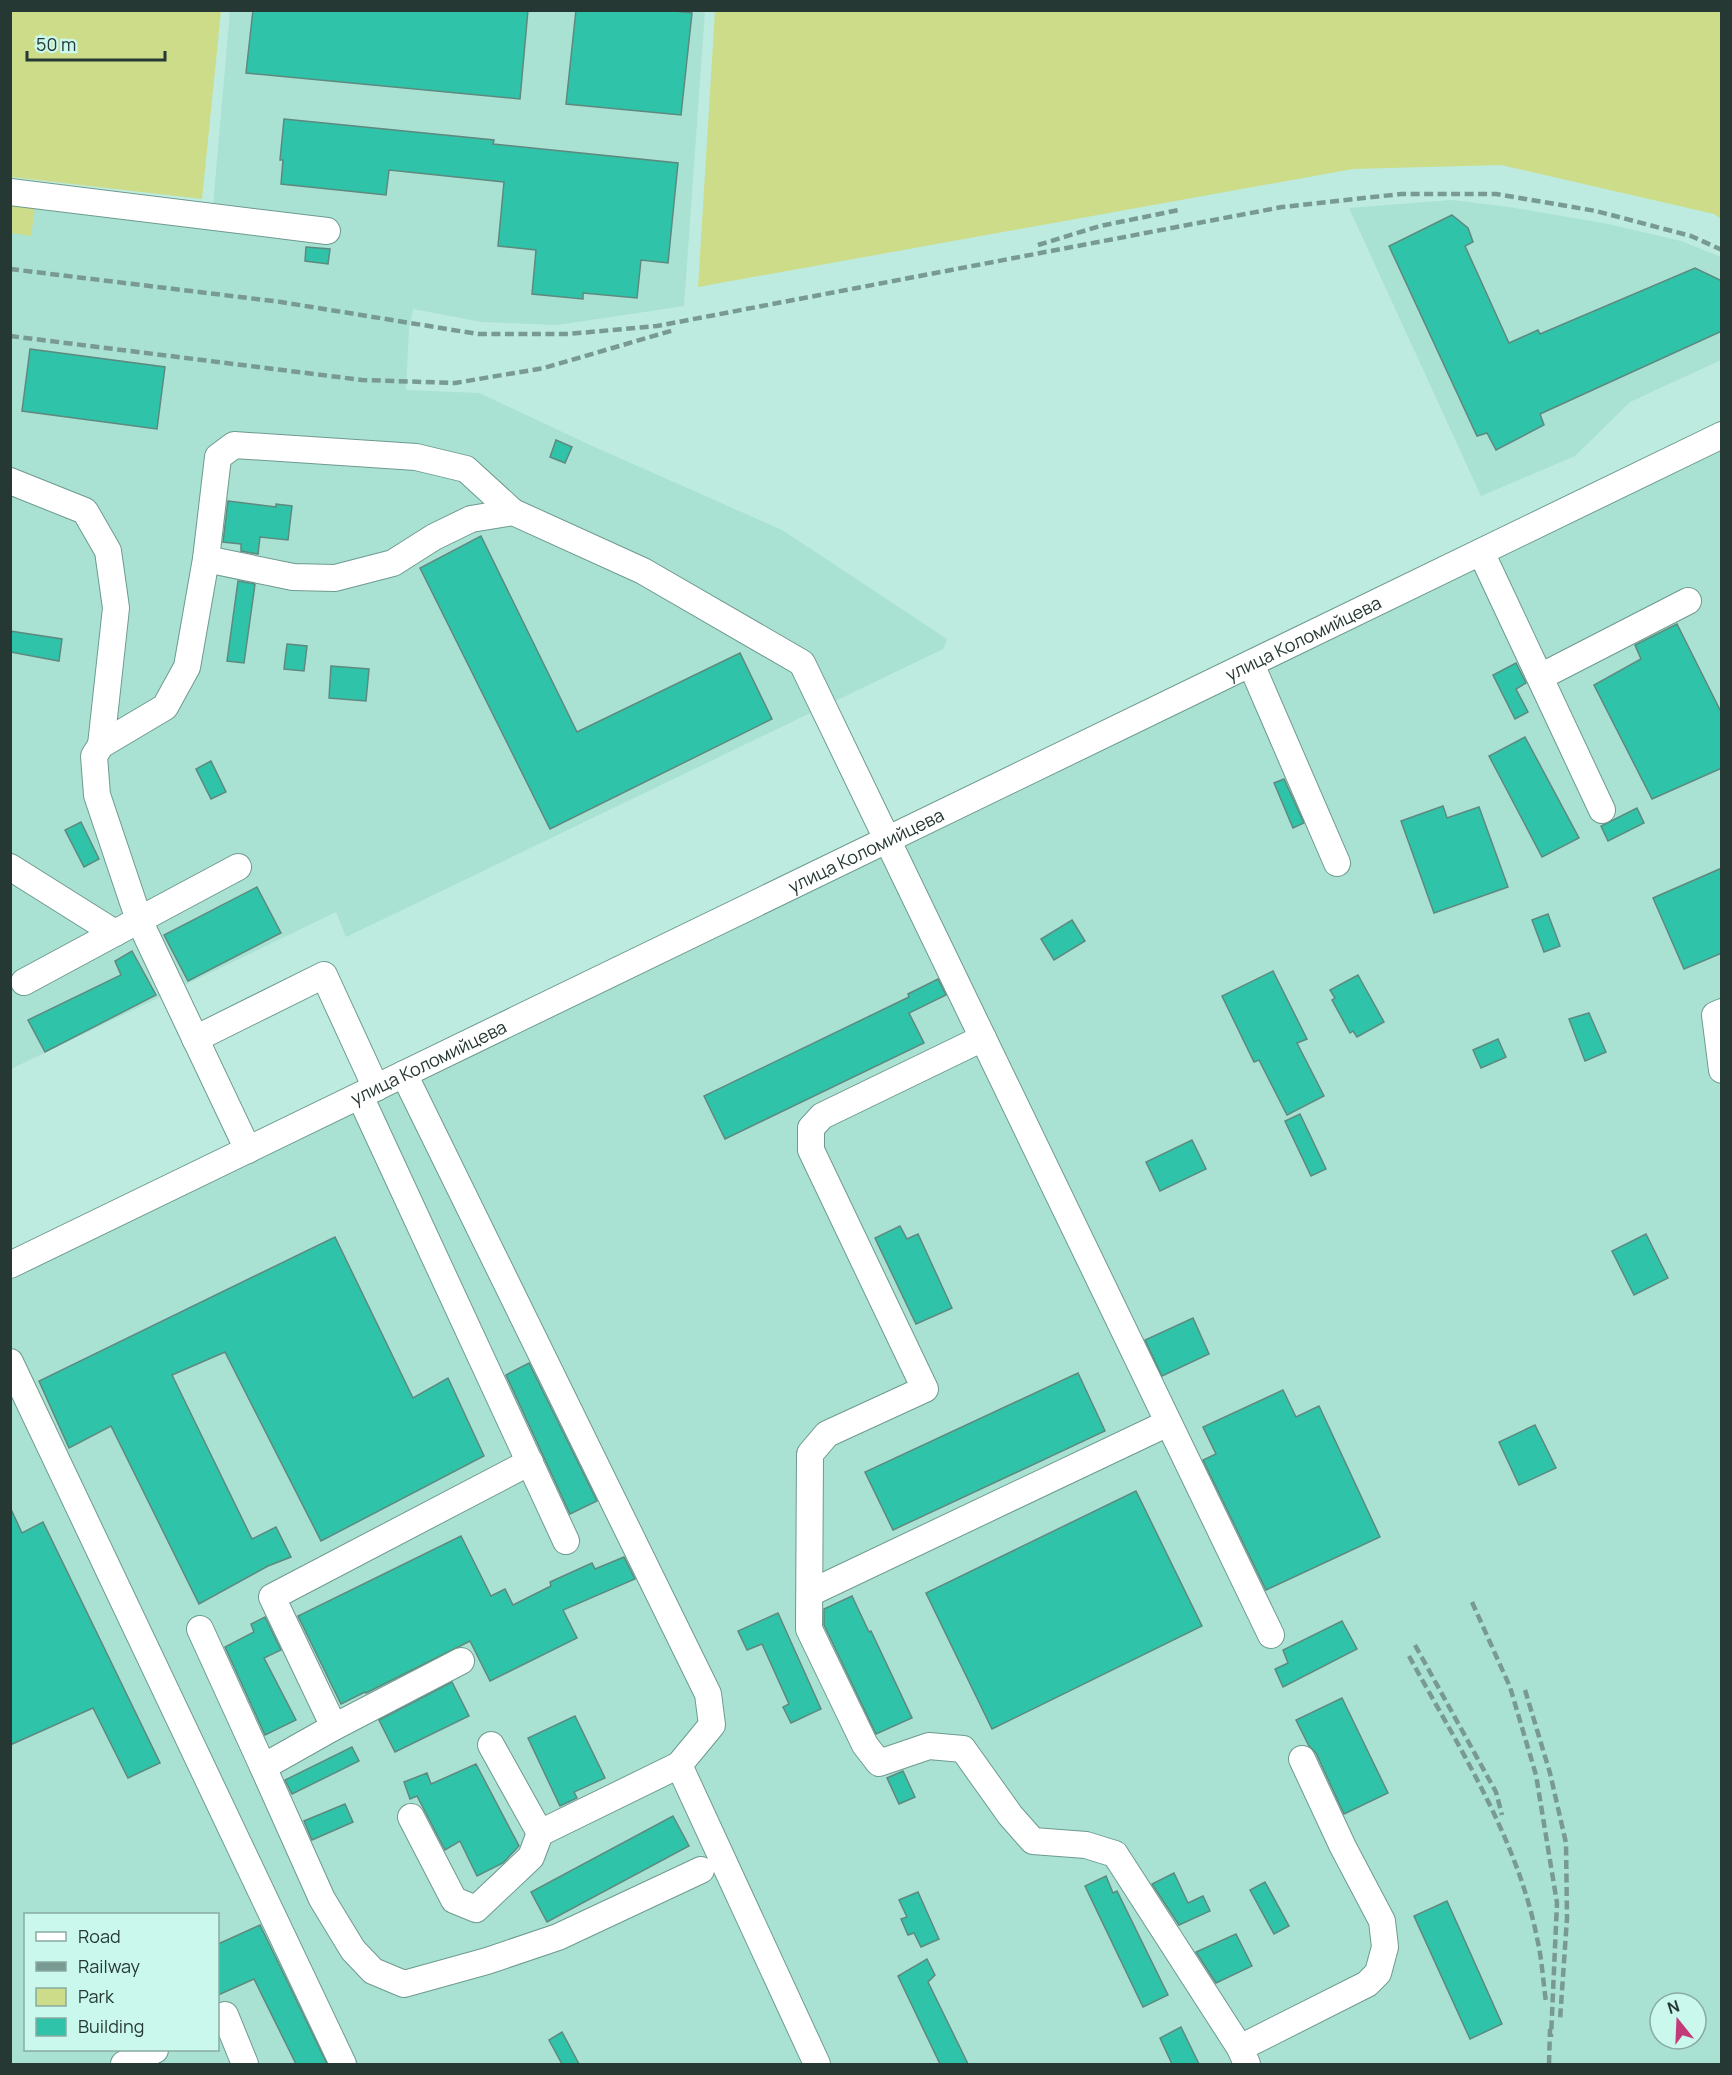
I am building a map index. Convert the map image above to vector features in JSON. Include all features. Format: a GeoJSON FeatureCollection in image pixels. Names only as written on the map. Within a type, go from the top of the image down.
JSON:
{"type":"FeatureCollection","features":[{"type":"Feature","properties":{"kind":"street"},"geometry":{"type":"LineString","coordinates":[[10,192],[327,231]]}},
{"type":"Feature","properties":{"kind":"street","name":"улица Коломийцева"},"geometry":{"type":"LineString","coordinates":[[10,1265],[1722,435]]}},
{"type":"Feature","properties":{"kind":"street"},"geometry":{"type":"LineString","coordinates":[[101,745],[165,707],[187,667],[206,559],[218,457],[234,445],[416,457],[466,469],[513,512],[643,571],[802,663],[1271,1635]]}},
{"type":"Feature","properties":{"kind":"street"},"geometry":{"type":"LineString","coordinates":[[10,481],[85,511],[108,551],[116,608],[101,745],[94,756],[97,795],[139,920],[248,1150]]}},
{"type":"Feature","properties":{"kind":"street"},"geometry":{"type":"LineString","coordinates":[[206,559],[293,577],[335,578],[393,563],[434,537],[471,519],[513,512]]}},
{"type":"Feature","properties":{"kind":"street"},"geometry":{"type":"LineString","coordinates":[[1481,552],[1602,810]]}},
{"type":"Feature","properties":{"kind":"street"},"geometry":{"type":"LineString","coordinates":[[1540,677],[1688,601]]}},
{"type":"Feature","properties":{"kind":"street"},"geometry":{"type":"LineString","coordinates":[[1251,664],[1337,863]]}},
{"type":"Feature","properties":{"kind":"street"},"geometry":{"type":"LineString","coordinates":[[10,867],[115,933]]}},
{"type":"Feature","properties":{"kind":"street"},"geometry":{"type":"LineString","coordinates":[[24,982],[238,867]]}},
{"type":"Feature","properties":{"kind":"street"},"geometry":{"type":"LineString","coordinates":[[195,1039],[324,975],[368,1092],[566,1541]]}},
{"type":"Feature","properties":{"kind":"street"},"geometry":{"type":"LineString","coordinates":[[1722,1012],[1715,1015],[1722,1070]]}},
{"type":"Feature","properties":{"kind":"street"},"geometry":{"type":"LineString","coordinates":[[983,1038],[822,1116],[811,1128],[811,1150],[925,1389],[827,1434],[810,1454],[809,1629],[865,1745],[879,1763],[929,1746],[963,1749],[1010,1815],[1033,1841],[1086,1845],[1115,1854],[1244,2056],[1367,1984],[1378,1973],[1385,1947],[1382,1921],[1302,1760]]}},
{"type":"Feature","properties":{"kind":"street"},"geometry":{"type":"LineString","coordinates":[[404,1074],[708,1694],[712,1725],[679,1765],[540,1833],[531,1857],[476,1910],[454,1900],[411,1817]]}},
{"type":"Feature","properties":{"kind":"street"},"geometry":{"type":"LineString","coordinates":[[10,1362],[343,2064]]}},
{"type":"Feature","properties":{"kind":"street"},"geometry":{"type":"LineString","coordinates":[[810,1593],[1168,1422]]}},
{"type":"Feature","properties":{"kind":"street"},"geometry":{"type":"LineString","coordinates":[[334,1727],[272,1597],[530,1461]]}},
{"type":"Feature","properties":{"kind":"street"},"geometry":{"type":"LineString","coordinates":[[200,1629],[322,1899],[353,1950],[373,1971],[405,1984],[487,1962],[558,1937],[701,1870]]}},
{"type":"Feature","properties":{"kind":"street"},"geometry":{"type":"LineString","coordinates":[[263,1767],[460,1661]]}},
{"type":"Feature","properties":{"kind":"street"},"geometry":{"type":"LineString","coordinates":[[491,1745],[540,1833]]}},
{"type":"Feature","properties":{"kind":"street"},"geometry":{"type":"LineString","coordinates":[[679,1765],[817,2064]]}},
{"type":"Feature","properties":{"kind":"street"},"geometry":{"type":"LineString","coordinates":[[219,2018],[225,2015],[245,2064]]}},
{"type":"Feature","properties":{"kind":"street"},"geometry":{"type":"LineString","coordinates":[[124,2064],[151,2051]]}},
{"type":"Feature","properties":{"kind":"shaded area"},"geometry":{"type":"Polygon","coordinates":[[[230,11],[705,11],[684,306],[557,325],[482,322],[413,309],[409,328],[406,390],[479,393],[782,530],[947,639],[943,649],[346,937],[336,912],[11,1069],[10,181],[213,206],[230,11]]]}},
{"type":"Feature","properties":{"kind":"shaded area"},"geometry":{"type":"Polygon","coordinates":[[[1452,200],[1608,224],[1681,241],[1721,257],[1721,360],[1630,402],[1575,456],[1481,496],[1349,208],[1452,200]]]}},
{"type":"Feature","properties":{"kind":"shaded area"},"geometry":{"type":"Polygon","coordinates":[[[1721,447],[1721,2064],[11,2064],[10,1280],[1721,447]]]}},
{"type":"Feature","properties":{"kind":"green space"},"geometry":{"type":"Polygon","coordinates":[[[11,10],[221,11],[202,199],[11,177],[11,10]]]}},
{"type":"Feature","properties":{"kind":"green space"},"geometry":{"type":"Polygon","coordinates":[[[715,11],[1721,11],[1721,219],[1714,214],[1501,165],[1353,169],[698,287],[715,11]]]}},
{"type":"Feature","properties":{"kind":"green space"},"geometry":{"type":"Polygon","coordinates":[[[11,204],[35,207],[31,236],[11,233],[11,204]]]}},
{"type":"Feature","properties":{"kind":"building"},"geometry":{"type":"Polygon","coordinates":[[[253,10],[528,10],[520,99],[246,73],[253,10]]]}},
{"type":"Feature","properties":{"kind":"building"},"geometry":{"type":"Polygon","coordinates":[[[576,10],[665,10],[692,13],[681,115],[566,104],[576,10]]]}},
{"type":"Feature","properties":{"kind":"building"},"geometry":{"type":"Polygon","coordinates":[[[284,119],[494,140],[493,144],[678,163],[668,263],[641,260],[637,298],[583,293],[583,299],[532,294],[536,250],[498,246],[504,182],[389,170],[386,195],[281,184],[283,160],[280,160],[284,119]]]}},
{"type":"Feature","properties":{"kind":"building"},"geometry":{"type":"Polygon","coordinates":[[[1452,215],[1468,228],[1473,242],[1465,246],[1509,343],[1538,330],[1540,334],[1695,268],[1722,281],[1722,331],[1540,414],[1544,425],[1496,450],[1487,433],[1477,436],[1389,246],[1452,215]]]}},
{"type":"Feature","properties":{"kind":"building"},"geometry":{"type":"Polygon","coordinates":[[[306,247],[330,249],[328,264],[305,261],[306,247]]]}},
{"type":"Feature","properties":{"kind":"building"},"geometry":{"type":"Polygon","coordinates":[[[30,349],[165,367],[157,429],[22,411],[30,349]]]}},
{"type":"Feature","properties":{"kind":"building"},"geometry":{"type":"Polygon","coordinates":[[[556,440],[572,447],[565,463],[550,457],[556,440]]]}},
{"type":"Feature","properties":{"kind":"building"},"geometry":{"type":"Polygon","coordinates":[[[228,501],[276,507],[276,504],[292,506],[288,540],[260,537],[258,554],[241,551],[241,544],[223,542],[228,501]]]}},
{"type":"Feature","properties":{"kind":"building"},"geometry":{"type":"Polygon","coordinates":[[[481,536],[577,732],[740,653],[772,719],[550,829],[420,568],[481,536]]]}},
{"type":"Feature","properties":{"kind":"building"},"geometry":{"type":"Polygon","coordinates":[[[238,581],[255,584],[244,663],[227,661],[238,581]]]}},
{"type":"Feature","properties":{"kind":"building"},"geometry":{"type":"Polygon","coordinates":[[[1677,624],[1722,714],[1722,768],[1652,799],[1594,685],[1641,659],[1635,645],[1677,624]]]}},
{"type":"Feature","properties":{"kind":"building"},"geometry":{"type":"Polygon","coordinates":[[[10,631],[62,639],[59,661],[10,652],[10,631]]]}},
{"type":"Feature","properties":{"kind":"building"},"geometry":{"type":"Polygon","coordinates":[[[287,644],[307,646],[304,671],[284,669],[287,644]]]}},
{"type":"Feature","properties":{"kind":"building"},"geometry":{"type":"Polygon","coordinates":[[[1516,663],[1526,683],[1516,689],[1528,712],[1515,719],[1493,675],[1516,663]]]}},
{"type":"Feature","properties":{"kind":"building"},"geometry":{"type":"Polygon","coordinates":[[[331,666],[369,669],[366,701],[329,698],[331,666]]]}},
{"type":"Feature","properties":{"kind":"building"},"geometry":{"type":"Polygon","coordinates":[[[1525,737],[1579,838],[1542,857],[1489,756],[1525,737]]]}},
{"type":"Feature","properties":{"kind":"building"},"geometry":{"type":"Polygon","coordinates":[[[211,761],[226,792],[211,799],[196,769],[211,761]]]}},
{"type":"Feature","properties":{"kind":"building"},"geometry":{"type":"Polygon","coordinates":[[[1284,779],[1304,823],[1293,828],[1274,783],[1284,779]]]}},
{"type":"Feature","properties":{"kind":"building"},"geometry":{"type":"Polygon","coordinates":[[[1443,806],[1447,818],[1479,807],[1508,887],[1434,913],[1401,821],[1443,806]]]}},
{"type":"Feature","properties":{"kind":"building"},"geometry":{"type":"Polygon","coordinates":[[[1637,808],[1644,823],[1608,841],[1601,826],[1637,808]]]}},
{"type":"Feature","properties":{"kind":"building"},"geometry":{"type":"Polygon","coordinates":[[[81,822],[99,859],[84,867],[65,830],[81,822]]]}},
{"type":"Feature","properties":{"kind":"building"},"geometry":{"type":"Polygon","coordinates":[[[1722,868],[1722,953],[1684,969],[1653,898],[1722,868]]]}},
{"type":"Feature","properties":{"kind":"building"},"geometry":{"type":"Polygon","coordinates":[[[257,887],[281,933],[188,981],[164,935],[257,887]]]}},
{"type":"Feature","properties":{"kind":"building"},"geometry":{"type":"Polygon","coordinates":[[[1548,914],[1560,946],[1544,952],[1532,920],[1548,914]]]}},
{"type":"Feature","properties":{"kind":"building"},"geometry":{"type":"Polygon","coordinates":[[[1072,920],[1085,941],[1054,960],[1041,939],[1072,920]]]}},
{"type":"Feature","properties":{"kind":"building"},"geometry":{"type":"Polygon","coordinates":[[[132,951],[156,995],[45,1052],[28,1020],[121,975],[115,961],[132,951]]]}},
{"type":"Feature","properties":{"kind":"building"},"geometry":{"type":"Polygon","coordinates":[[[1273,971],[1307,1039],[1297,1043],[1324,1096],[1287,1115],[1259,1060],[1254,1062],[1222,996],[1273,971]]]}},
{"type":"Feature","properties":{"kind":"building"},"geometry":{"type":"Polygon","coordinates":[[[1358,975],[1384,1022],[1357,1037],[1353,1031],[1350,1033],[1332,1000],[1335,998],[1330,990],[1358,975]]]}},
{"type":"Feature","properties":{"kind":"building"},"geometry":{"type":"Polygon","coordinates":[[[938,979],[946,995],[909,1013],[924,1043],[725,1139],[704,1096],[909,997],[908,994],[938,979]]]}},
{"type":"Feature","properties":{"kind":"building"},"geometry":{"type":"Polygon","coordinates":[[[1589,1013],[1606,1052],[1585,1061],[1569,1019],[1589,1013]]]}},
{"type":"Feature","properties":{"kind":"building"},"geometry":{"type":"Polygon","coordinates":[[[1498,1039],[1506,1057],[1481,1068],[1473,1050],[1498,1039]]]}},
{"type":"Feature","properties":{"kind":"building"},"geometry":{"type":"Polygon","coordinates":[[[1300,1114],[1326,1169],[1311,1176],[1285,1121],[1300,1114]]]}},
{"type":"Feature","properties":{"kind":"building"},"geometry":{"type":"Polygon","coordinates":[[[1192,1140],[1206,1169],[1160,1191],[1146,1162],[1192,1140]]]}},
{"type":"Feature","properties":{"kind":"building"},"geometry":{"type":"Polygon","coordinates":[[[900,1226],[907,1239],[918,1234],[952,1308],[916,1324],[875,1238],[900,1226]]]}},
{"type":"Feature","properties":{"kind":"building"},"geometry":{"type":"Polygon","coordinates":[[[1646,1234],[1668,1278],[1634,1295],[1612,1251],[1646,1234]]]}},
{"type":"Feature","properties":{"kind":"building"},"geometry":{"type":"Polygon","coordinates":[[[335,1237],[413,1398],[448,1378],[484,1456],[321,1541],[225,1352],[172,1375],[252,1539],[276,1527],[291,1557],[268,1566],[199,1604],[111,1426],[69,1448],[39,1381],[335,1237]]]}},
{"type":"Feature","properties":{"kind":"building"},"geometry":{"type":"Polygon","coordinates":[[[1193,1318],[1209,1354],[1162,1376],[1145,1340],[1193,1318]]]}},
{"type":"Feature","properties":{"kind":"building"},"geometry":{"type":"Polygon","coordinates":[[[529,1363],[597,1501],[570,1514],[506,1375],[529,1363]]]}},
{"type":"Feature","properties":{"kind":"building"},"geometry":{"type":"Polygon","coordinates":[[[1078,1373],[1105,1431],[893,1530],[865,1472],[1078,1373]]]}},
{"type":"Feature","properties":{"kind":"building"},"geometry":{"type":"Polygon","coordinates":[[[1283,1390],[1296,1417],[1319,1406],[1380,1537],[1266,1590],[1203,1460],[1216,1454],[1203,1427],[1283,1390]]]}},
{"type":"Feature","properties":{"kind":"building"},"geometry":{"type":"Polygon","coordinates":[[[1535,1425],[1556,1468],[1519,1485],[1499,1442],[1535,1425]]]}},
{"type":"Feature","properties":{"kind":"building"},"geometry":{"type":"Polygon","coordinates":[[[1136,1491],[1202,1626],[992,1729],[926,1593],[1136,1491]]]}},
{"type":"Feature","properties":{"kind":"building"},"geometry":{"type":"Polygon","coordinates":[[[10,1507],[22,1533],[43,1522],[160,1763],[128,1778],[93,1708],[10,1745],[10,1507]]]}},
{"type":"Feature","properties":{"kind":"building"},"geometry":{"type":"Polygon","coordinates":[[[461,1536],[491,1596],[505,1589],[513,1605],[551,1586],[550,1582],[592,1563],[595,1569],[624,1557],[635,1579],[563,1610],[577,1638],[490,1681],[470,1641],[341,1704],[298,1616],[461,1536]]]}},
{"type":"Feature","properties":{"kind":"building"},"geometry":{"type":"Polygon","coordinates":[[[852,1596],[912,1718],[876,1734],[824,1625],[824,1609],[852,1596]]]}},
{"type":"Feature","properties":{"kind":"building"},"geometry":{"type":"Polygon","coordinates":[[[778,1613],[821,1709],[791,1723],[783,1707],[789,1704],[762,1644],[747,1650],[738,1631],[778,1613]]]}},
{"type":"Feature","properties":{"kind":"building"},"geometry":{"type":"Polygon","coordinates":[[[265,1617],[281,1650],[264,1658],[296,1720],[265,1735],[225,1647],[254,1632],[251,1624],[265,1617]]]}},
{"type":"Feature","properties":{"kind":"building"},"geometry":{"type":"Polygon","coordinates":[[[1342,1621],[1357,1649],[1283,1687],[1275,1669],[1288,1663],[1283,1650],[1342,1621]]]}},
{"type":"Feature","properties":{"kind":"building"},"geometry":{"type":"Polygon","coordinates":[[[452,1682],[469,1716],[395,1752],[379,1720],[452,1682]]]}},
{"type":"Feature","properties":{"kind":"building"},"geometry":{"type":"Polygon","coordinates":[[[1342,1698],[1388,1793],[1344,1814],[1316,1753],[1309,1746],[1296,1720],[1342,1698]]]}},
{"type":"Feature","properties":{"kind":"building"},"geometry":{"type":"Polygon","coordinates":[[[575,1716],[605,1778],[574,1792],[577,1798],[560,1806],[528,1738],[575,1716]]]}},
{"type":"Feature","properties":{"kind":"building"},"geometry":{"type":"Polygon","coordinates":[[[352,1747],[359,1761],[292,1794],[285,1780],[352,1747]]]}},
{"type":"Feature","properties":{"kind":"building"},"geometry":{"type":"Polygon","coordinates":[[[476,1764],[519,1846],[503,1863],[477,1876],[460,1841],[445,1850],[417,1796],[410,1799],[404,1782],[427,1773],[431,1784],[476,1764]]]}},
{"type":"Feature","properties":{"kind":"building"},"geometry":{"type":"Polygon","coordinates":[[[903,1771],[915,1797],[899,1804],[887,1778],[903,1771]]]}},
{"type":"Feature","properties":{"kind":"building"},"geometry":{"type":"Polygon","coordinates":[[[345,1804],[353,1822],[312,1840],[304,1821],[345,1804]]]}},
{"type":"Feature","properties":{"kind":"building"},"geometry":{"type":"Polygon","coordinates":[[[673,1816],[689,1846],[547,1922],[531,1892],[673,1816]]]}},
{"type":"Feature","properties":{"kind":"building"},"geometry":{"type":"Polygon","coordinates":[[[1174,1873],[1188,1903],[1203,1896],[1210,1911],[1179,1925],[1152,1884],[1174,1873]]]}},
{"type":"Feature","properties":{"kind":"building"},"geometry":{"type":"Polygon","coordinates":[[[1106,1876],[1113,1893],[1117,1891],[1168,1995],[1143,2007],[1085,1886],[1106,1876]]]}},
{"type":"Feature","properties":{"kind":"building"},"geometry":{"type":"Polygon","coordinates":[[[1265,1882],[1289,1926],[1274,1934],[1250,1890],[1265,1882]]]}},
{"type":"Feature","properties":{"kind":"building"},"geometry":{"type":"Polygon","coordinates":[[[918,1892],[939,1939],[921,1947],[914,1933],[908,1935],[901,1919],[907,1917],[899,1900],[918,1892]]]}},
{"type":"Feature","properties":{"kind":"building"},"geometry":{"type":"Polygon","coordinates":[[[1447,1901],[1502,2024],[1470,2039],[1414,1916],[1447,1901]]]}},
{"type":"Feature","properties":{"kind":"building"},"geometry":{"type":"Polygon","coordinates":[[[260,1925],[327,2064],[296,2064],[254,1979],[219,1995],[219,1944],[260,1925]]]}},
{"type":"Feature","properties":{"kind":"building"},"geometry":{"type":"Polygon","coordinates":[[[1236,1934],[1252,1966],[1216,1983],[1196,1952],[1236,1934]]]}},
{"type":"Feature","properties":{"kind":"building"},"geometry":{"type":"Polygon","coordinates":[[[927,1959],[935,1975],[928,1982],[968,2064],[940,2064],[898,1976],[927,1959]]]}},
{"type":"Feature","properties":{"kind":"building"},"geometry":{"type":"Polygon","coordinates":[[[1181,2027],[1199,2064],[1172,2064],[1160,2038],[1181,2027]]]}},
{"type":"Feature","properties":{"kind":"building"},"geometry":{"type":"Polygon","coordinates":[[[562,2032],[579,2064],[562,2064],[549,2040],[562,2032]]]}},
{"type":"Feature","properties":{"kind":"railway"},"geometry":{"type":"LineString","coordinates":[[10,269],[281,302],[478,334],[568,334],[657,326],[1282,207],[1401,194],[1496,194],[1596,211],[1691,236],[1722,250]]}},
{"type":"Feature","properties":{"kind":"railway"},"geometry":{"type":"LineString","coordinates":[[1038,245],[1100,226],[1179,210]]}},
{"type":"Feature","properties":{"kind":"railway"},"geometry":{"type":"LineString","coordinates":[[10,336],[362,380],[455,383],[544,368],[674,330]]}},
{"type":"Feature","properties":{"kind":"railway"},"geometry":{"type":"LineString","coordinates":[[1472,1602],[1510,1687],[1536,1775],[1557,1903],[1551,2037]]}},
{"type":"Feature","properties":{"kind":"railway"},"geometry":{"type":"LineString","coordinates":[[1415,1645],[1496,1792],[1502,1815]]}},
{"type":"Feature","properties":{"kind":"railway"},"geometry":{"type":"LineString","coordinates":[[1409,1656],[1466,1758],[1501,1828],[1528,1901],[1537,1938],[1546,2002]]}},
{"type":"Feature","properties":{"kind":"railway"},"geometry":{"type":"LineString","coordinates":[[1525,1690],[1550,1773],[1566,1843],[1567,1918],[1560,2020]]}},
{"type":"Feature","properties":{"kind":"railway"},"geometry":{"type":"LineString","coordinates":[[1549,2064],[1550,2029]]}}]}
